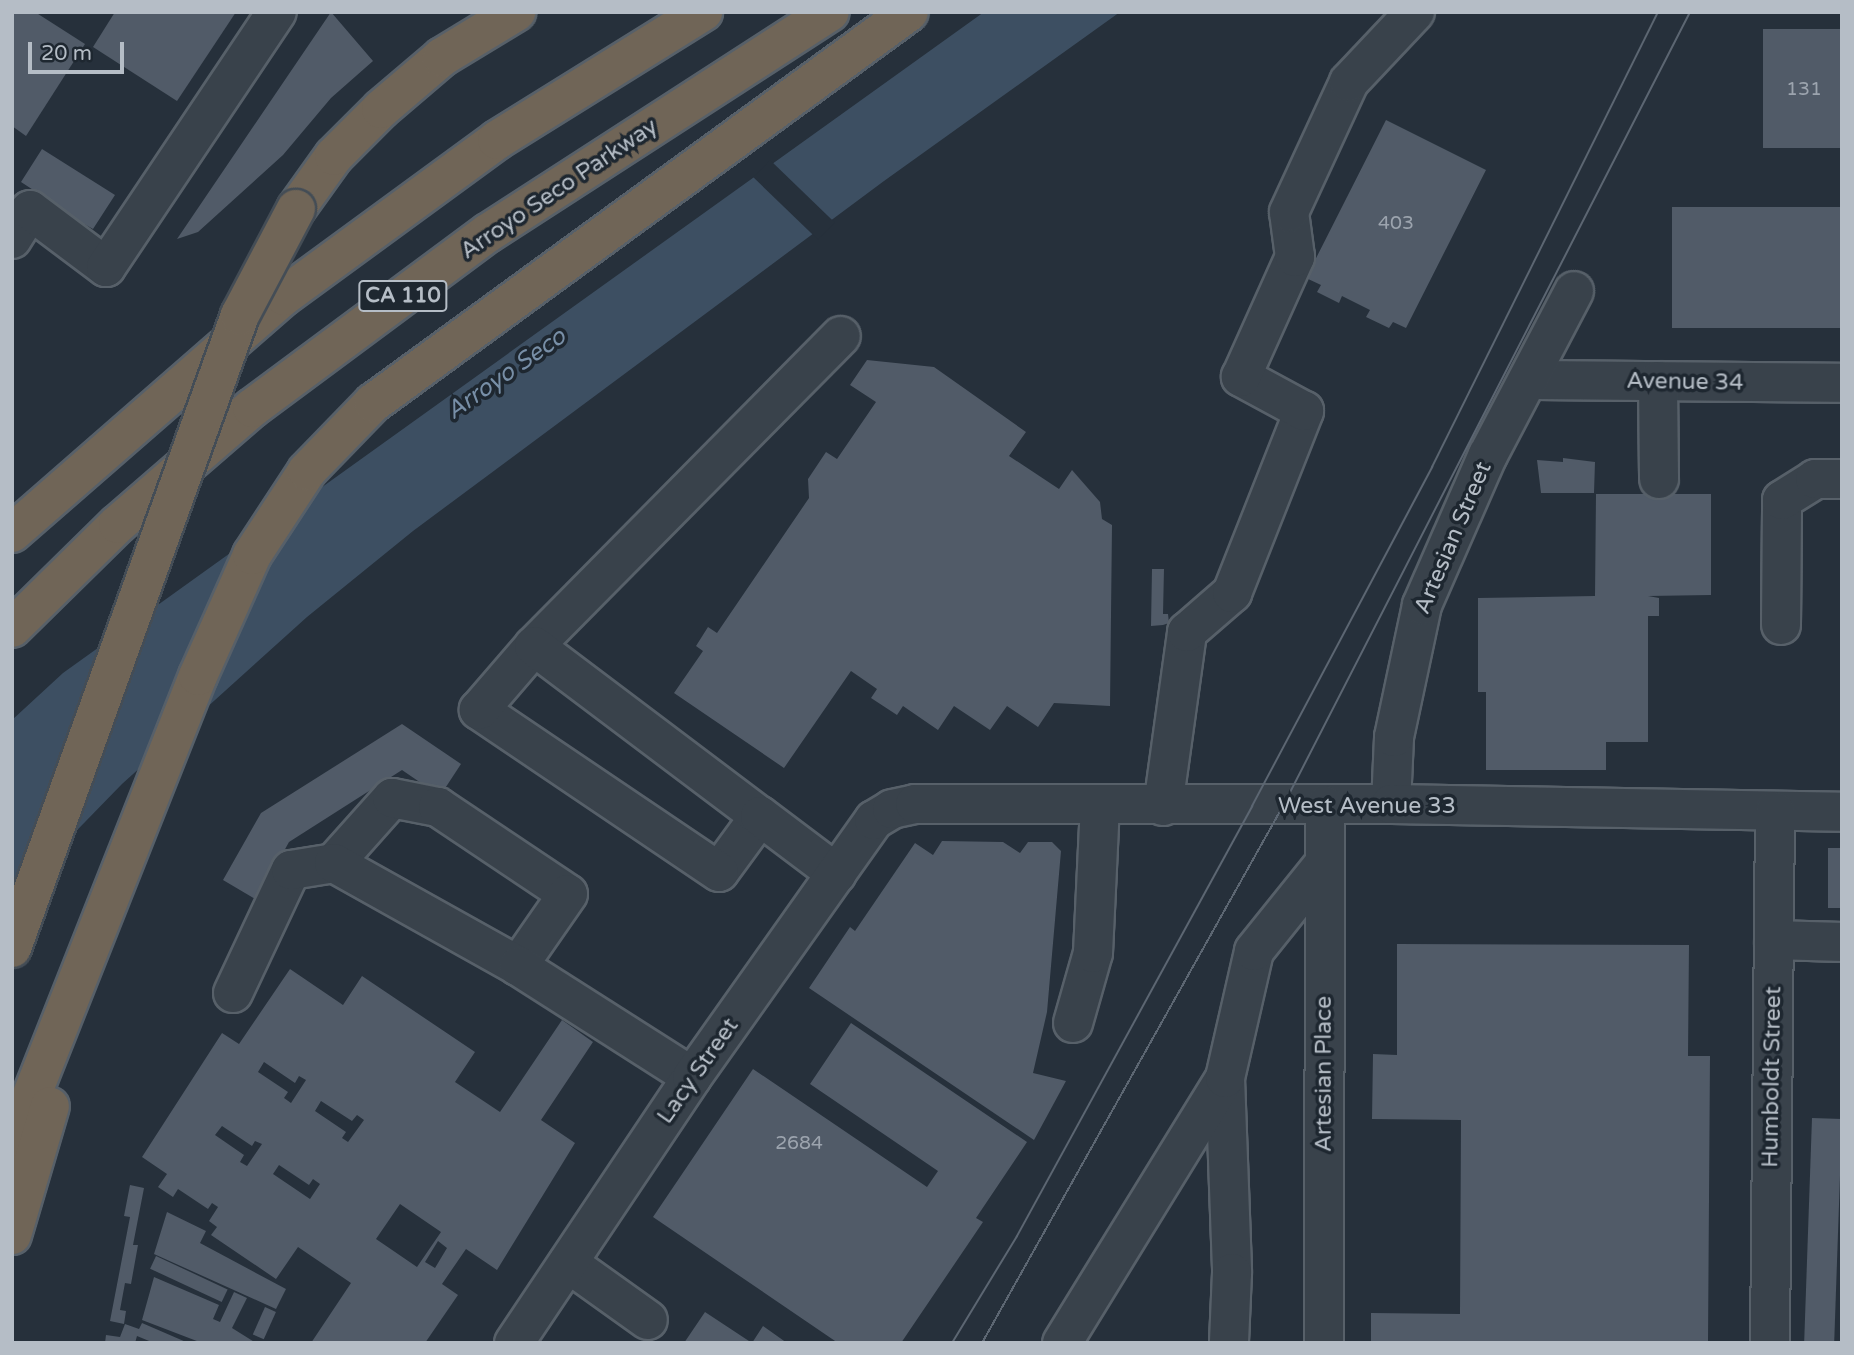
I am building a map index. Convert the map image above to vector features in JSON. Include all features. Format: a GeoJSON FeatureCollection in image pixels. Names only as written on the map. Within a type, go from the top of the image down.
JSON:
{"type":"FeatureCollection","features":[{"type":"Feature","properties":{"kind":"highway"},"geometry":{"type":"LineString","coordinates":[[12,948],[240,315],[296,209],[334,156],[381,109],[442,57],[516,12]]}},
{"type":"Feature","properties":{"kind":"highway","name":"CA 110"},"geometry":{"type":"LineString","coordinates":[[12,533],[284,296],[497,140],[703,12]]}},
{"type":"Feature","properties":{"kind":"highway","name":"Arroyo Seco Parkway"},"geometry":{"type":"LineString","coordinates":[[12,628],[118,524],[252,408],[488,233],[830,12]]}},
{"type":"Feature","properties":{"kind":"highway"},"geometry":{"type":"LineString","coordinates":[[12,1145],[198,676],[252,555],[306,471],[373,403],[909,12]]}},
{"type":"Feature","properties":{"kind":"highway"},"geometry":{"type":"LineString","coordinates":[[12,1235],[46,1124],[69,1005]]}},
{"type":"Feature","properties":{"kind":"street"},"geometry":{"type":"LineString","coordinates":[[18,216],[106,267],[277,12]]}},
{"type":"Feature","properties":{"kind":"street"},"geometry":{"type":"LineString","coordinates":[[1163,806],[1186,632],[1232,593],[1304,411],[1241,377],[1295,257],[1289,212],[1349,82],[1415,12]]}},
{"type":"Feature","properties":{"kind":"street","name":"Artesian Street"},"geometry":{"type":"LineString","coordinates":[[1391,804],[1394,737],[1422,605],[1488,455],[1574,291]]}},
{"type":"Feature","properties":{"kind":"street"},"geometry":{"type":"LineString","coordinates":[[760,816],[719,872],[480,710],[534,646],[841,336]]}},
{"type":"Feature","properties":{"kind":"street","name":"Avenue 34"},"geometry":{"type":"LineString","coordinates":[[1528,380],[1842,383]]}},
{"type":"Feature","properties":{"kind":"street"},"geometry":{"type":"LineString","coordinates":[[1658,381],[1659,478]]}},
{"type":"Feature","properties":{"kind":"street"},"geometry":{"type":"LineString","coordinates":[[1781,625],[1782,500],[1815,479],[1842,478]]}},
{"type":"Feature","properties":{"kind":"street"},"geometry":{"type":"LineString","coordinates":[[534,646],[837,874]]}},
{"type":"Feature","properties":{"kind":"street"},"geometry":{"type":"LineString","coordinates":[[334,863],[392,798],[438,807],[568,894],[518,966]]}},
{"type":"Feature","properties":{"kind":"street","name":"West Avenue 33"},"geometry":{"type":"LineString","coordinates":[[892,809],[915,804],[1391,804],[1842,812]]}},
{"type":"Feature","properties":{"kind":"street","name":"Artesian Place"},"geometry":{"type":"LineString","coordinates":[[1324,1343],[1325,805]]}},
{"type":"Feature","properties":{"kind":"street"},"geometry":{"type":"LineString","coordinates":[[1073,1023],[1093,953],[1100,806]]}},
{"type":"Feature","properties":{"kind":"street","name":"Lacy Street"},"geometry":{"type":"LineString","coordinates":[[514,1343],[692,1077],[874,820],[892,809]]}},
{"type":"Feature","properties":{"kind":"street","name":"Humboldt Street"},"geometry":{"type":"LineString","coordinates":[[1770,1343],[1775,811]]}},
{"type":"Feature","properties":{"kind":"street"},"geometry":{"type":"LineString","coordinates":[[233,993],[291,870],[334,863],[518,966],[692,1077]]}},
{"type":"Feature","properties":{"kind":"street"},"geometry":{"type":"LineString","coordinates":[[1229,1343],[1232,1273],[1225,1078],[1254,951],[1324,864]]}},
{"type":"Feature","properties":{"kind":"street"},"geometry":{"type":"LineString","coordinates":[[1774,940],[1842,942]]}},
{"type":"Feature","properties":{"kind":"street"},"geometry":{"type":"LineString","coordinates":[[1062,1343],[1225,1078]]}},
{"type":"Feature","properties":{"kind":"street"},"geometry":{"type":"LineString","coordinates":[[568,1263],[648,1320]]}},
{"type":"Feature","properties":{"kind":"water","name":"Arroyo Seco"},"geometry":{"type":"Polygon","coordinates":[[[984,12],[1120,12],[884,181],[413,531],[307,617],[122,784],[12,897],[12,720],[63,673],[984,12]]]}},
{"type":"Feature","properties":{"kind":"pier"},"geometry":{"type":"Polygon","coordinates":[[[770,160],[835,223],[818,240],[753,177],[770,160]]]}},
{"type":"Feature","properties":{"kind":"building"},"geometry":{"type":"Polygon","coordinates":[[[12,12],[35,12],[85,44],[26,136],[12,126],[12,12]]]}},
{"type":"Feature","properties":{"kind":"building"},"geometry":{"type":"Polygon","coordinates":[[[115,12],[236,12],[177,101],[93,47],[115,12]]]}},
{"type":"Feature","properties":{"kind":"building"},"geometry":{"type":"Polygon","coordinates":[[[331,12],[373,61],[331,98],[283,155],[198,232],[177,239],[331,12]]]}},
{"type":"Feature","properties":{"kind":"building"},"geometry":{"type":"Polygon","coordinates":[[[1763,29],[1842,29],[1842,148],[1763,148],[1763,29]]]}},
{"type":"Feature","properties":{"kind":"building"},"geometry":{"type":"Polygon","coordinates":[[[1386,120],[1486,170],[1406,328],[1393,322],[1389,328],[1366,317],[1370,310],[1342,296],[1339,303],[1317,292],[1321,285],[1306,278],[1386,120]]]}},
{"type":"Feature","properties":{"kind":"building"},"geometry":{"type":"Polygon","coordinates":[[[42,149],[115,195],[93,229],[42,200],[44,197],[21,182],[42,149]]]}},
{"type":"Feature","properties":{"kind":"building"},"geometry":{"type":"Polygon","coordinates":[[[1672,207],[1842,207],[1842,328],[1672,328],[1672,207]]]}},
{"type":"Feature","properties":{"kind":"building"},"geometry":{"type":"Polygon","coordinates":[[[867,360],[934,367],[1026,432],[1009,456],[1059,489],[1072,470],[1100,502],[1102,519],[1112,525],[1110,706],[1054,703],[1038,727],[1007,706],[990,730],[954,706],[938,730],[903,706],[897,715],[871,698],[877,689],[851,671],[784,768],[674,693],[703,651],[696,646],[708,627],[717,633],[809,498],[808,479],[826,452],[837,459],[876,402],[850,385],[867,360]]]}},
{"type":"Feature","properties":{"kind":"building"},"geometry":{"type":"Polygon","coordinates":[[[1563,458],[1595,462],[1594,493],[1541,493],[1537,460],[1563,462],[1563,458]]]}},
{"type":"Feature","properties":{"kind":"building"},"geometry":{"type":"Polygon","coordinates":[[[1596,494],[1711,494],[1711,595],[1648,596],[1659,598],[1659,616],[1648,616],[1648,742],[1606,742],[1606,770],[1486,770],[1486,692],[1478,692],[1478,598],[1595,596],[1596,494]]]}},
{"type":"Feature","properties":{"kind":"building"},"geometry":{"type":"Polygon","coordinates":[[[1152,569],[1164,569],[1163,614],[1168,614],[1169,623],[1163,625],[1151,626],[1152,569]]]}},
{"type":"Feature","properties":{"kind":"building"},"geometry":{"type":"Polygon","coordinates":[[[402,724],[461,764],[440,796],[402,770],[289,842],[257,900],[223,880],[261,813],[402,724]]]}},
{"type":"Feature","properties":{"kind":"building"},"geometry":{"type":"Polygon","coordinates":[[[942,841],[1003,842],[1020,853],[1028,842],[1052,842],[1061,851],[1047,1012],[1033,1073],[1066,1081],[1034,1140],[809,988],[850,927],[855,931],[915,843],[933,855],[942,841]]]}},
{"type":"Feature","properties":{"kind":"building"},"geometry":{"type":"Polygon","coordinates":[[[1828,848],[1842,848],[1842,908],[1828,908],[1828,848]]]}},
{"type":"Feature","properties":{"kind":"building"},"geometry":{"type":"Polygon","coordinates":[[[1397,944],[1689,945],[1688,1056],[1710,1056],[1708,1343],[1371,1343],[1371,1313],[1460,1314],[1461,1120],[1372,1119],[1373,1054],[1397,1055],[1397,944]]]}},
{"type":"Feature","properties":{"kind":"building"},"geometry":{"type":"Polygon","coordinates":[[[290,969],[343,1005],[362,976],[475,1052],[455,1082],[500,1112],[562,1020],[593,1042],[541,1120],[575,1143],[497,1270],[466,1249],[442,1284],[458,1295],[425,1343],[311,1343],[351,1283],[298,1247],[276,1279],[211,1235],[217,1227],[209,1221],[218,1207],[212,1203],[208,1209],[178,1189],[173,1197],[158,1187],[167,1174],[142,1157],[222,1033],[239,1044],[290,969]],[[264,1062],[258,1072],[288,1092],[284,1098],[291,1103],[306,1080],[299,1076],[295,1083],[264,1062]],[[321,1101],[315,1111],[346,1132],[342,1138],[348,1142],[364,1120],[357,1115],[352,1121],[321,1101]],[[222,1126],[215,1135],[244,1155],[240,1162],[247,1166],[262,1144],[255,1141],[252,1146],[222,1126]],[[279,1165],[273,1174],[310,1199],[320,1184],[313,1179],[309,1185],[279,1165]],[[400,1204],[376,1239],[417,1267],[441,1232],[400,1204]],[[438,1241],[425,1262],[435,1268],[447,1248],[438,1241]]]}},
{"type":"Feature","properties":{"kind":"building"},"geometry":{"type":"Polygon","coordinates":[[[851,1023],[1027,1142],[976,1218],[983,1222],[901,1343],[838,1343],[653,1217],[753,1069],[927,1187],[938,1171],[810,1084],[851,1023]]]}},
{"type":"Feature","properties":{"kind":"building"},"geometry":{"type":"Polygon","coordinates":[[[1812,1118],[1842,1119],[1834,1343],[1804,1343],[1812,1118]]]}},
{"type":"Feature","properties":{"kind":"building"},"geometry":{"type":"Polygon","coordinates":[[[130,1185],[144,1188],[133,1245],[138,1245],[131,1284],[125,1283],[120,1310],[126,1311],[124,1324],[110,1321],[130,1217],[124,1216],[130,1185]]]}},
{"type":"Feature","properties":{"kind":"building"},"geometry":{"type":"Polygon","coordinates":[[[167,1212],[206,1231],[200,1243],[286,1289],[276,1309],[154,1254],[167,1212]]]}},
{"type":"Feature","properties":{"kind":"building"},"geometry":{"type":"Polygon","coordinates":[[[156,1256],[228,1289],[222,1302],[150,1269],[156,1256]]]}},
{"type":"Feature","properties":{"kind":"building"},"geometry":{"type":"Polygon","coordinates":[[[154,1277],[219,1305],[213,1319],[220,1322],[234,1292],[247,1298],[232,1328],[256,1343],[202,1343],[142,1320],[154,1277]]]}},
{"type":"Feature","properties":{"kind":"building"},"geometry":{"type":"Polygon","coordinates":[[[265,1307],[276,1312],[264,1339],[253,1334],[265,1307]]]}},
{"type":"Feature","properties":{"kind":"building"},"geometry":{"type":"Polygon","coordinates":[[[705,1312],[752,1343],[684,1343],[705,1312]]]}},
{"type":"Feature","properties":{"kind":"building"},"geometry":{"type":"Polygon","coordinates":[[[142,1323],[186,1342],[195,1343],[154,1343],[137,1336],[135,1343],[105,1343],[106,1335],[120,1337],[125,1324],[139,1329],[142,1323]]]}},
{"type":"Feature","properties":{"kind":"building"},"geometry":{"type":"Polygon","coordinates":[[[763,1326],[787,1343],[752,1343],[763,1326]]]}},
{"type":"Feature","properties":{"kind":"tram line"},"geometry":{"type":"LineString","coordinates":[[952,1343],[1017,1236],[1252,806],[1432,467],[1658,12]]}},
{"type":"Feature","properties":{"kind":"tram line"},"geometry":{"type":"LineString","coordinates":[[982,1343],[1283,806],[1690,12]]}}]}
